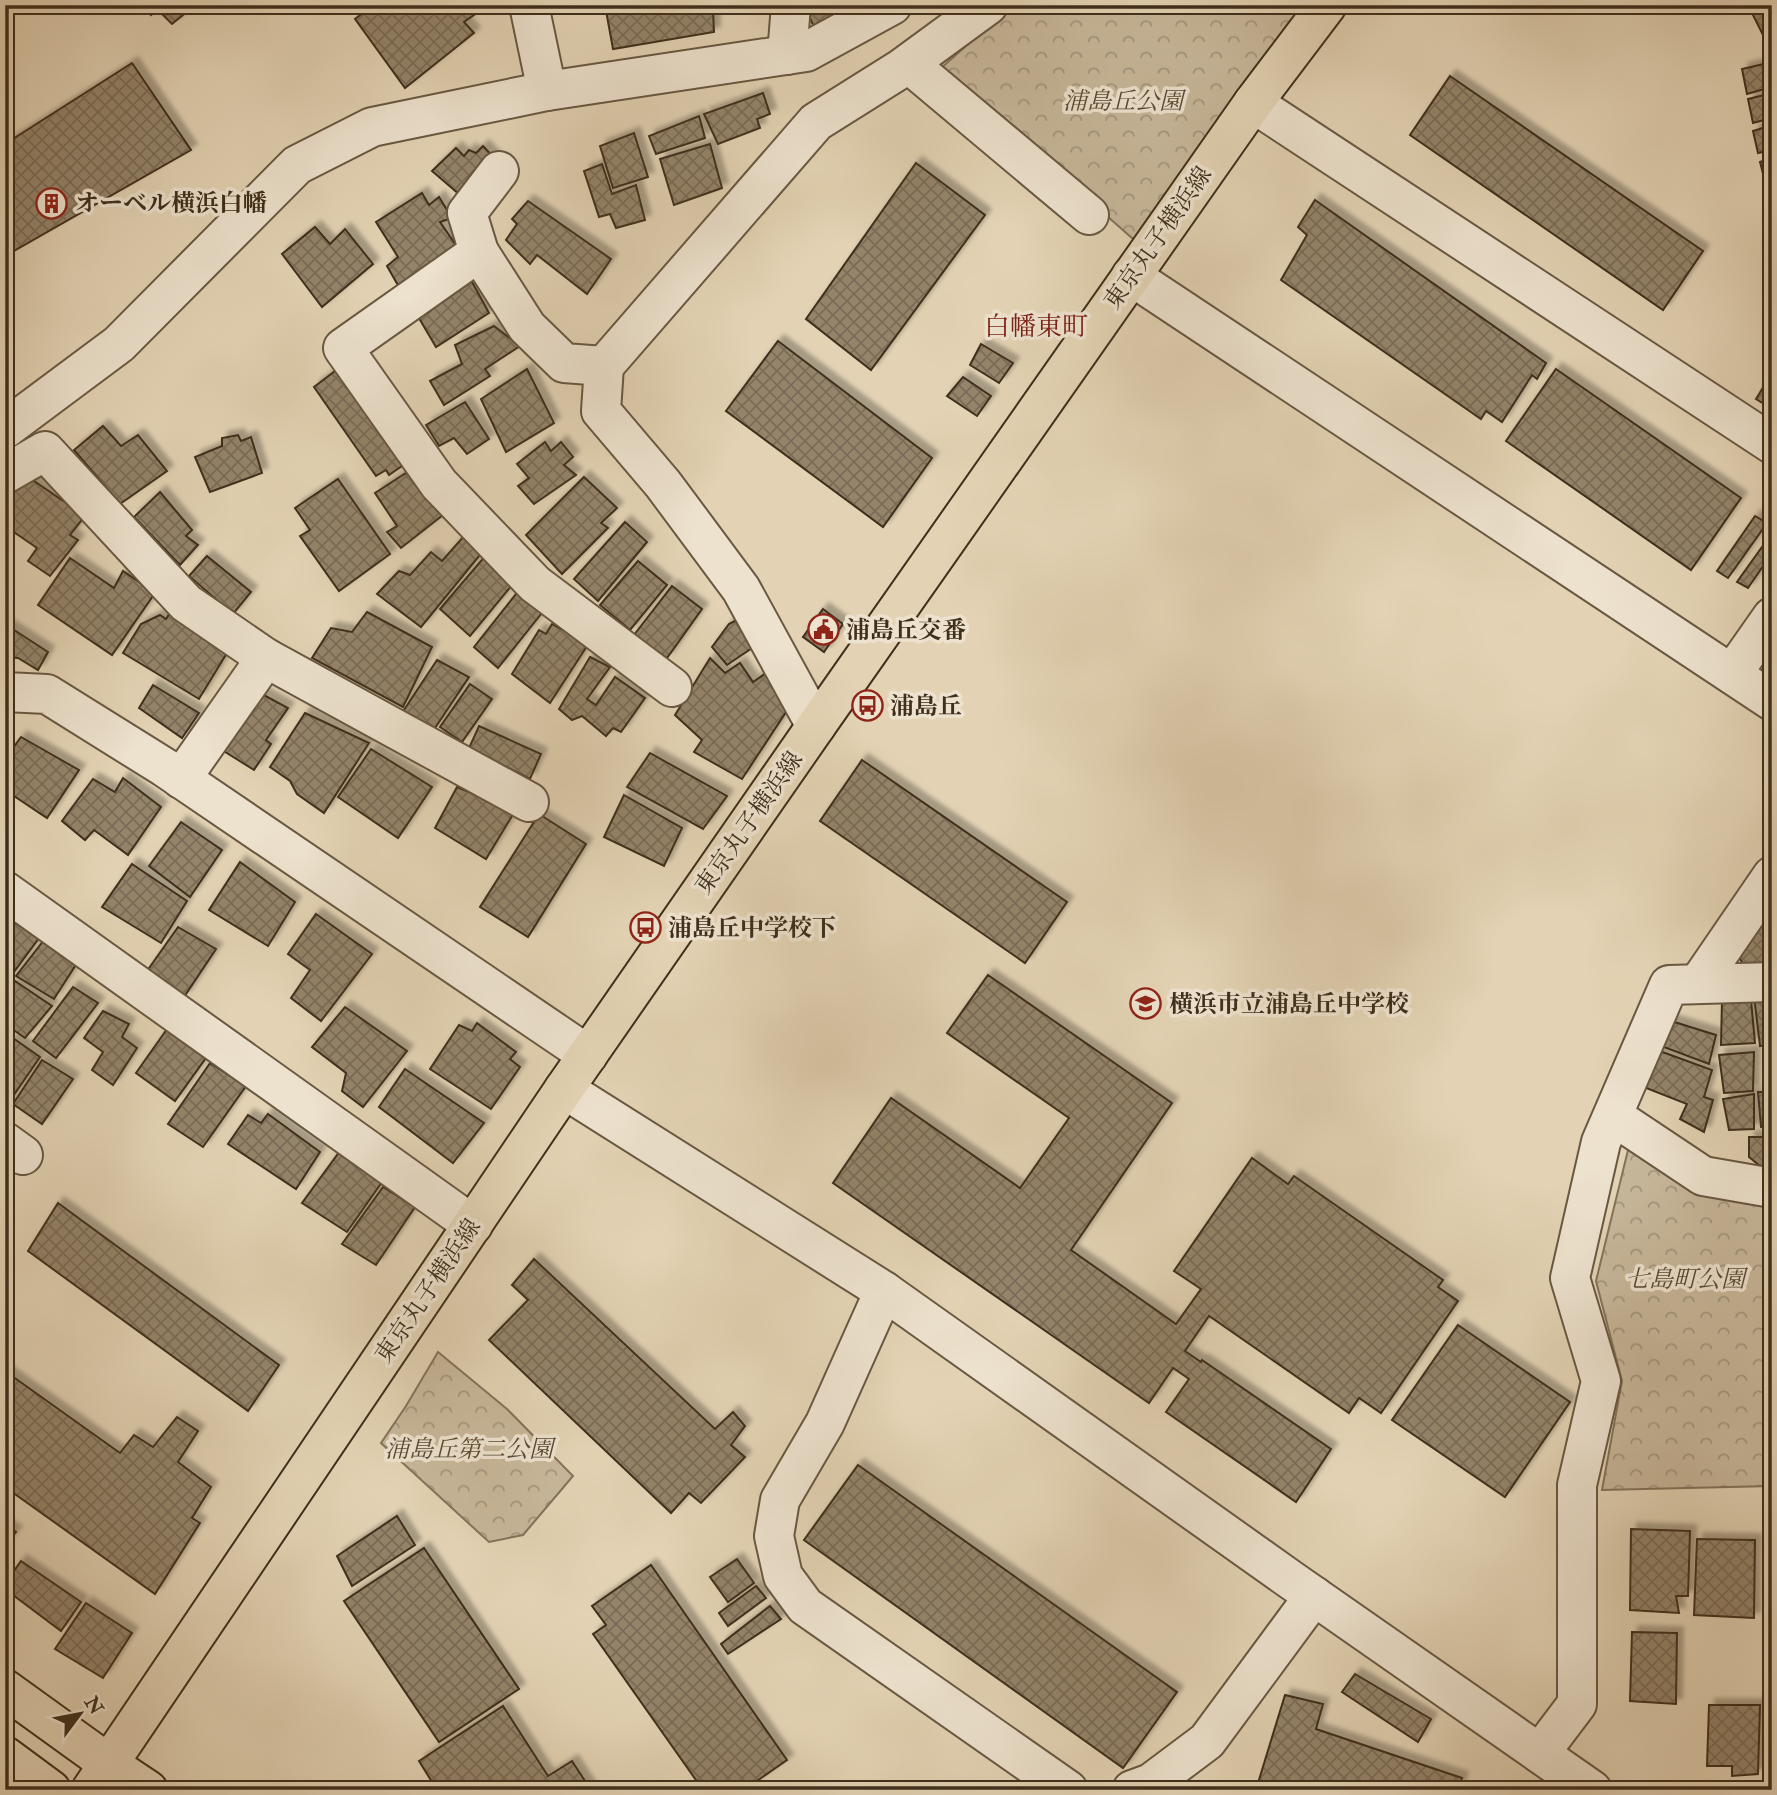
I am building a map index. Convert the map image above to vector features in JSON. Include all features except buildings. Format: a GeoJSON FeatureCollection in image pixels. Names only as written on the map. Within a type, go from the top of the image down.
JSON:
{"type":"FeatureCollection","features":[{"type":"Feature","properties":{"kind":"main road","name":"東京丸子横浜線"},"geometry":{"type":"LineString","coordinates":[[100,1777],[564,1089],[1131,276],[1253,103],[1327,5]]}},
{"type":"Feature","properties":{"kind":"main road"},"geometry":{"type":"LineString","coordinates":[[5,1689],[100,1777],[148,1790]]}},
{"type":"Feature","properties":{"kind":"main road"},"geometry":{"type":"LineString","coordinates":[[5,1756],[51,1790]]}},
{"type":"Feature","properties":{"kind":"street"},"geometry":{"type":"LineString","coordinates":[[529,5],[547,91]]}},
{"type":"Feature","properties":{"kind":"street"},"geometry":{"type":"LineString","coordinates":[[787,55],[791,5]]}},
{"type":"Feature","properties":{"kind":"street"},"geometry":{"type":"LineString","coordinates":[[5,429],[119,344],[298,165],[372,127],[547,91],[806,52],[892,5]]}},
{"type":"Feature","properties":{"kind":"street"},"geometry":{"type":"LineString","coordinates":[[816,726],[741,589],[663,484],[601,411],[604,366],[816,122],[909,64],[988,5]]}},
{"type":"Feature","properties":{"kind":"street"},"geometry":{"type":"LineString","coordinates":[[909,64],[1083,202]]}},
{"type":"Feature","properties":{"kind":"street"},"geometry":{"type":"LineString","coordinates":[[1253,103],[1772,443]]}},
{"type":"Feature","properties":{"kind":"street"},"geometry":{"type":"LineString","coordinates":[[499,171],[467,213],[480,252],[527,327],[564,363],[604,366]]}},
{"type":"Feature","properties":{"kind":"street"},"geometry":{"type":"LineString","coordinates":[[480,252],[344,348],[439,484],[535,584],[672,687]]}},
{"type":"Feature","properties":{"kind":"street"},"geometry":{"type":"LineString","coordinates":[[1131,276],[1769,697]]}},
{"type":"Feature","properties":{"kind":"street"},"geometry":{"type":"LineString","coordinates":[[5,474],[45,451],[187,603],[266,658],[529,802]]}},
{"type":"Feature","properties":{"kind":"street"},"geometry":{"type":"LineString","coordinates":[[1732,674],[1772,617]]}},
{"type":"Feature","properties":{"kind":"street"},"geometry":{"type":"LineString","coordinates":[[181,779],[266,658]]}},
{"type":"Feature","properties":{"kind":"street"},"geometry":{"type":"LineString","coordinates":[[5,692],[47,694],[181,779],[588,1055]]}},
{"type":"Feature","properties":{"kind":"street"},"geometry":{"type":"LineString","coordinates":[[1698,984],[1772,876]]}},
{"type":"Feature","properties":{"kind":"street"},"geometry":{"type":"LineString","coordinates":[[5,891],[473,1225]]}},
{"type":"Feature","properties":{"kind":"street"},"geometry":{"type":"LineString","coordinates":[[1540,1753],[1577,1704],[1577,1485],[1601,1381],[1570,1278],[1601,1142],[1669,985],[1772,982]]}},
{"type":"Feature","properties":{"kind":"street"},"geometry":{"type":"LineString","coordinates":[[564,1089],[884,1291],[1314,1597],[1592,1790]]}},
{"type":"Feature","properties":{"kind":"street"},"geometry":{"type":"LineString","coordinates":[[1613,1116],[1703,1175],[1772,1188]]}},
{"type":"Feature","properties":{"kind":"street"},"geometry":{"type":"LineString","coordinates":[[884,1291],[825,1423],[780,1500],[774,1535],[783,1576],[805,1606],[1068,1790]]}},
{"type":"Feature","properties":{"kind":"street"},"geometry":{"type":"LineString","coordinates":[[1132,1790],[1151,1783],[1207,1741],[1314,1597]]}},
{"type":"Feature","properties":{"kind":"green space","name":"浦島丘公園"},"geometry":{"type":"Polygon","coordinates":[[[1012,5],[1311,5],[1141,246],[940,69],[1012,5]]]}},
{"type":"Feature","properties":{"kind":"green space","name":"七島町公園"},"geometry":{"type":"Polygon","coordinates":[[[1629,1146],[1772,1203],[1772,1486],[1602,1490],[1622,1381],[1596,1281],[1629,1146]]]}},
{"type":"Feature","properties":{"kind":"green space","name":"浦島丘第二公園"},"geometry":{"type":"Polygon","coordinates":[[[438,1352],[507,1409],[573,1476],[523,1535],[489,1542],[381,1443],[438,1352]]]}},
{"type":"Feature","properties":{"kind":"place","name":"オーベル横浜白幡"},"geometry":{"type":"Point","coordinates":[52,203]}},
{"type":"Feature","properties":{"kind":"place","name":"浦島丘交番"},"geometry":{"type":"Point","coordinates":[823,630]}},
{"type":"Feature","properties":{"kind":"place","name":"浦島丘"},"geometry":{"type":"Point","coordinates":[867,706]}},
{"type":"Feature","properties":{"kind":"place","name":"浦島丘中学校下"},"geometry":{"type":"Point","coordinates":[645,928]}},
{"type":"Feature","properties":{"kind":"place","name":"横浜市立浦島丘中学校"},"geometry":{"type":"Point","coordinates":[1146,1004]}},
{"type":"Feature","properties":{"kind":"district","name":"白幡東町"},"geometry":{"type":"Point","coordinates":[1036,327]}}]}
